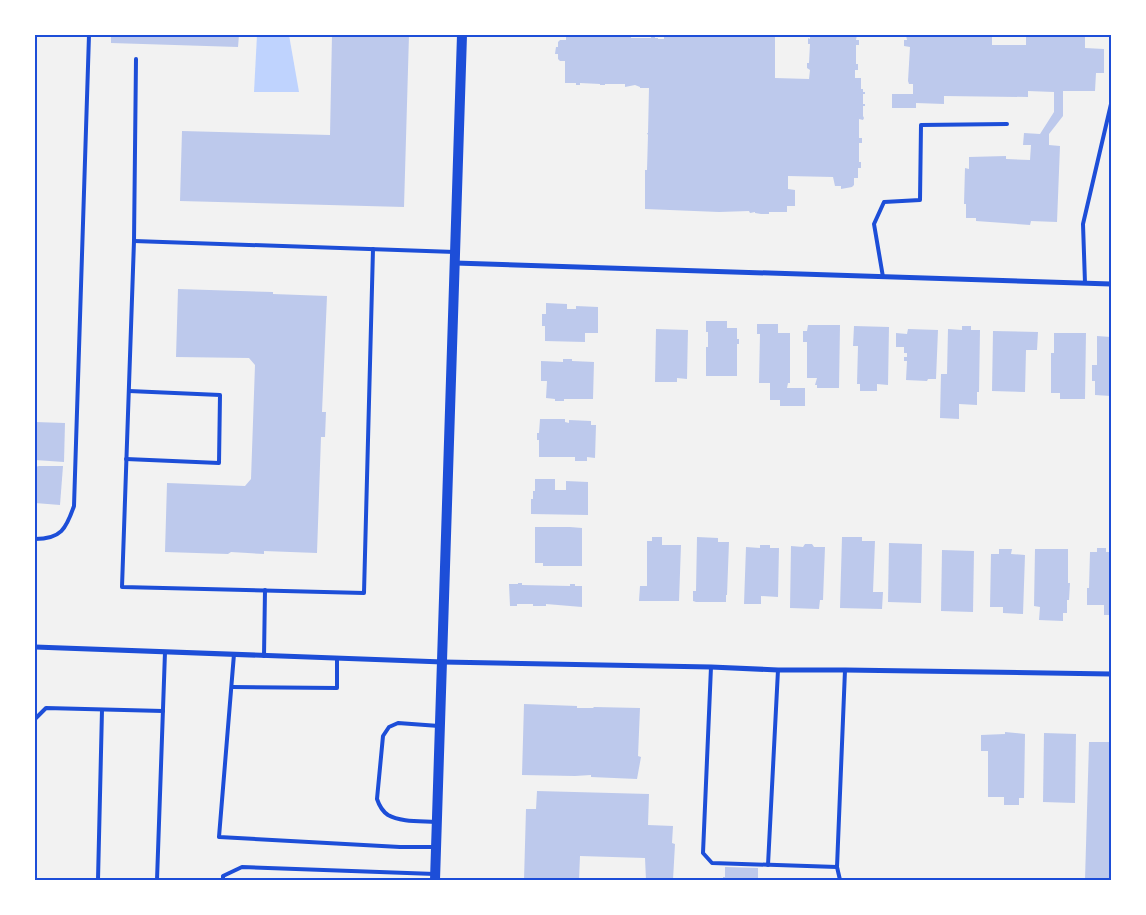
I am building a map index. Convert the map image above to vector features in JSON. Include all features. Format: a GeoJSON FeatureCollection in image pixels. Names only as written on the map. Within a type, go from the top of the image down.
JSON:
{"type":"FeatureCollection","features":[{"type":"Feature","properties":{"kind":"main road"},"geometry":{"type":"LineString","coordinates":[[435,877],[462,35]]}},
{"type":"Feature","properties":{"kind":"street"},"geometry":{"type":"LineString","coordinates":[[454,257],[883,277],[1111,284]]}},
{"type":"Feature","properties":{"kind":"street"},"geometry":{"type":"LineString","coordinates":[[35,647],[443,662],[778,670],[1111,674]]}},
{"type":"Feature","properties":{"kind":"lane"},"geometry":{"type":"LineString","coordinates":[[35,539],[57,536],[68,524],[74,506],[89,35]]}},
{"type":"Feature","properties":{"kind":"lane"},"geometry":{"type":"LineString","coordinates":[[136,58],[134,241],[122,587],[364,593],[373,249]]}},
{"type":"Feature","properties":{"kind":"lane"},"geometry":{"type":"LineString","coordinates":[[1085,283],[1083,224],[1111,104]]}},
{"type":"Feature","properties":{"kind":"lane"},"geometry":{"type":"LineString","coordinates":[[883,277],[874,224],[884,202],[920,200],[921,125],[1007,124]]}},
{"type":"Feature","properties":{"kind":"lane"},"geometry":{"type":"LineString","coordinates":[[134,241],[373,249],[454,257]]}},
{"type":"Feature","properties":{"kind":"lane"},"geometry":{"type":"LineString","coordinates":[[126,459],[219,463],[220,395],[128,391]]}},
{"type":"Feature","properties":{"kind":"lane"},"geometry":{"type":"LineString","coordinates":[[264,656],[265,590]]}},
{"type":"Feature","properties":{"kind":"lane"},"geometry":{"type":"LineString","coordinates":[[157,880],[165,652]]}},
{"type":"Feature","properties":{"kind":"lane"},"geometry":{"type":"LineString","coordinates":[[234,654],[219,837],[400,847],[436,847]]}},
{"type":"Feature","properties":{"kind":"lane"},"geometry":{"type":"LineString","coordinates":[[232,687],[338,688],[337,658]]}},
{"type":"Feature","properties":{"kind":"lane"},"geometry":{"type":"LineString","coordinates":[[711,667],[703,853],[712,863],[837,868]]}},
{"type":"Feature","properties":{"kind":"lane"},"geometry":{"type":"LineString","coordinates":[[768,865],[778,670]]}},
{"type":"Feature","properties":{"kind":"lane"},"geometry":{"type":"LineString","coordinates":[[840,880],[837,868],[845,670]]}},
{"type":"Feature","properties":{"kind":"lane"},"geometry":{"type":"LineString","coordinates":[[35,719],[46,708],[163,711]]}},
{"type":"Feature","properties":{"kind":"lane"},"geometry":{"type":"LineString","coordinates":[[98,880],[102,710]]}},
{"type":"Feature","properties":{"kind":"lane"},"geometry":{"type":"LineString","coordinates":[[437,822],[401,819],[388,815],[380,807],[377,798],[383,736],[389,727],[398,723],[441,726]]}},
{"type":"Feature","properties":{"kind":"lane"},"geometry":{"type":"LineString","coordinates":[[223,878],[242,867],[435,877]]}},
{"type":"Feature","properties":{"kind":"water"},"geometry":{"type":"Polygon","coordinates":[[[257,35],[289,35],[299,92],[254,92],[257,35]]]}},
{"type":"Feature","properties":{"kind":"building"},"geometry":{"type":"Polygon","coordinates":[[[111,35],[239,35],[238,47],[111,43],[111,35]]]}},
{"type":"Feature","properties":{"kind":"building"},"geometry":{"type":"Polygon","coordinates":[[[332,35],[409,35],[404,207],[180,201],[182,131],[330,135],[332,35]]]}},
{"type":"Feature","properties":{"kind":"building"},"geometry":{"type":"Polygon","coordinates":[[[566,35],[626,37],[626,35],[631,35],[631,38],[651,38],[651,36],[655,36],[658,39],[664,39],[664,35],[775,36],[775,78],[809,79],[810,70],[807,68],[807,63],[809,63],[810,44],[808,44],[808,38],[810,39],[810,35],[857,35],[856,40],[859,40],[859,45],[856,45],[856,64],[858,64],[858,70],[855,70],[855,78],[861,78],[861,89],[865,92],[863,94],[863,104],[865,104],[863,106],[864,118],[863,120],[859,119],[859,138],[862,138],[862,143],[859,143],[859,162],[861,162],[861,168],[858,168],[858,178],[854,178],[854,185],[852,187],[841,189],[841,186],[835,186],[833,177],[788,176],[788,189],[795,190],[795,206],[787,206],[787,212],[761,214],[750,213],[749,211],[719,212],[645,209],[649,88],[640,88],[635,85],[625,87],[625,84],[600,85],[580,83],[580,85],[576,85],[576,83],[565,83],[565,61],[560,61],[558,54],[555,54],[558,42],[566,40],[566,35]]]}},
{"type":"Feature","properties":{"kind":"building"},"geometry":{"type":"Polygon","coordinates":[[[906,35],[992,35],[992,45],[1026,45],[1026,35],[1085,35],[1085,48],[1104,49],[1104,73],[1096,73],[1095,91],[1063,91],[1063,116],[1049,134],[1049,145],[1060,146],[1057,222],[1031,221],[1030,225],[976,221],[976,218],[966,218],[966,204],[964,204],[965,168],[969,169],[969,157],[1006,156],[1006,159],[1030,160],[1031,145],[1023,145],[1024,133],[1040,134],[1054,112],[1054,92],[1028,91],[1028,97],[944,96],[944,104],[916,103],[916,108],[892,108],[892,94],[913,94],[913,84],[909,84],[908,81],[910,47],[904,46],[904,40],[907,40],[906,35]]]}},
{"type":"Feature","properties":{"kind":"building"},"geometry":{"type":"Polygon","coordinates":[[[178,289],[327,296],[322,412],[326,412],[325,437],[321,437],[317,553],[264,551],[264,554],[165,552],[167,483],[245,486],[251,479],[255,365],[249,358],[176,357],[178,289]]]}},
{"type":"Feature","properties":{"kind":"building"},"geometry":{"type":"Polygon","coordinates":[[[546,303],[567,304],[567,309],[576,309],[576,306],[598,307],[598,333],[585,333],[585,342],[545,341],[545,326],[542,326],[542,314],[546,314],[546,303]]]}},
{"type":"Feature","properties":{"kind":"building"},"geometry":{"type":"Polygon","coordinates":[[[706,321],[727,321],[727,328],[737,328],[739,344],[737,344],[737,376],[706,376],[708,332],[706,332],[706,321]]]}},
{"type":"Feature","properties":{"kind":"building"},"geometry":{"type":"Polygon","coordinates":[[[757,324],[778,324],[778,333],[790,333],[790,383],[788,383],[787,388],[805,388],[805,406],[780,406],[780,400],[770,400],[770,383],[759,383],[760,334],[757,334],[757,324]]]}},
{"type":"Feature","properties":{"kind":"building"},"geometry":{"type":"Polygon","coordinates":[[[808,325],[840,325],[839,388],[817,388],[817,385],[815,385],[817,378],[807,378],[807,342],[803,342],[803,331],[807,331],[808,325]]]}},
{"type":"Feature","properties":{"kind":"building"},"geometry":{"type":"Polygon","coordinates":[[[854,326],[889,327],[888,385],[877,384],[877,391],[860,391],[860,384],[857,384],[858,346],[853,346],[854,326]]]}},
{"type":"Feature","properties":{"kind":"building"},"geometry":{"type":"Polygon","coordinates":[[[962,326],[971,326],[971,330],[980,330],[977,405],[959,404],[959,419],[940,418],[941,374],[947,374],[948,329],[962,330],[962,326]]]}},
{"type":"Feature","properties":{"kind":"building"},"geometry":{"type":"Polygon","coordinates":[[[656,329],[688,330],[687,379],[677,378],[677,382],[655,382],[656,329]]]}},
{"type":"Feature","properties":{"kind":"building"},"geometry":{"type":"Polygon","coordinates":[[[908,329],[938,330],[936,379],[928,379],[927,381],[906,380],[907,361],[904,361],[904,357],[907,357],[907,353],[904,353],[904,347],[896,347],[896,333],[907,334],[908,329]]]}},
{"type":"Feature","properties":{"kind":"building"},"geometry":{"type":"Polygon","coordinates":[[[993,331],[1038,332],[1037,350],[1026,350],[1025,392],[992,391],[993,331]]]}},
{"type":"Feature","properties":{"kind":"building"},"geometry":{"type":"Polygon","coordinates":[[[1054,333],[1086,333],[1085,399],[1060,399],[1060,393],[1051,393],[1051,353],[1054,353],[1054,333]]]}},
{"type":"Feature","properties":{"kind":"building"},"geometry":{"type":"Polygon","coordinates":[[[1097,336],[1111,337],[1111,396],[1095,395],[1095,381],[1092,381],[1092,365],[1097,365],[1097,336]]]}},
{"type":"Feature","properties":{"kind":"building"},"geometry":{"type":"Polygon","coordinates":[[[563,359],[594,362],[593,399],[564,399],[564,401],[555,401],[555,399],[546,398],[547,381],[541,381],[541,361],[563,362],[563,359]]]}},
{"type":"Feature","properties":{"kind":"building"},"geometry":{"type":"Polygon","coordinates":[[[540,419],[565,419],[565,422],[569,423],[569,420],[591,421],[591,425],[596,425],[595,458],[587,457],[587,461],[575,461],[575,457],[539,457],[537,433],[539,433],[540,419]]]}},
{"type":"Feature","properties":{"kind":"building"},"geometry":{"type":"Polygon","coordinates":[[[35,422],[65,423],[64,462],[35,460],[35,422]]]}},
{"type":"Feature","properties":{"kind":"building"},"geometry":{"type":"Polygon","coordinates":[[[63,466],[60,505],[35,503],[35,467],[63,466]]]}},
{"type":"Feature","properties":{"kind":"building"},"geometry":{"type":"Polygon","coordinates":[[[535,479],[555,479],[555,490],[566,490],[566,481],[588,482],[588,515],[531,514],[531,499],[533,499],[533,491],[535,491],[535,479]]]}},
{"type":"Feature","properties":{"kind":"building"},"geometry":{"type":"Polygon","coordinates":[[[535,527],[582,528],[582,566],[543,566],[543,563],[535,563],[535,527]]]}},
{"type":"Feature","properties":{"kind":"building"},"geometry":{"type":"Polygon","coordinates":[[[652,537],[662,537],[662,545],[681,545],[679,601],[639,601],[640,586],[647,586],[647,541],[652,541],[652,537]]]}},
{"type":"Feature","properties":{"kind":"building"},"geometry":{"type":"Polygon","coordinates":[[[697,537],[718,538],[718,542],[729,542],[726,602],[693,601],[693,591],[696,591],[697,537]]]}},
{"type":"Feature","properties":{"kind":"building"},"geometry":{"type":"Polygon","coordinates":[[[842,537],[862,537],[862,541],[875,541],[873,592],[883,592],[882,609],[840,608],[842,537]]]}},
{"type":"Feature","properties":{"kind":"building"},"geometry":{"type":"Polygon","coordinates":[[[889,543],[922,544],[921,603],[888,602],[889,543]]]}},
{"type":"Feature","properties":{"kind":"building"},"geometry":{"type":"Polygon","coordinates":[[[805,544],[812,544],[814,547],[825,547],[823,600],[820,600],[819,609],[790,608],[791,546],[803,547],[805,544]]]}},
{"type":"Feature","properties":{"kind":"building"},"geometry":{"type":"Polygon","coordinates":[[[760,545],[770,545],[770,548],[779,548],[778,597],[761,596],[761,604],[744,604],[746,547],[760,548],[760,545]]]}},
{"type":"Feature","properties":{"kind":"building"},"geometry":{"type":"Polygon","coordinates":[[[1097,548],[1106,548],[1106,552],[1111,552],[1111,615],[1104,615],[1104,605],[1087,605],[1090,552],[1097,552],[1097,548]]]}},
{"type":"Feature","properties":{"kind":"building"},"geometry":{"type":"Polygon","coordinates":[[[999,549],[1012,549],[1011,554],[1025,555],[1023,614],[1003,613],[1003,607],[990,607],[991,554],[999,554],[999,549]]]}},
{"type":"Feature","properties":{"kind":"building"},"geometry":{"type":"Polygon","coordinates":[[[1035,549],[1068,549],[1069,600],[1067,600],[1067,613],[1063,613],[1063,621],[1039,620],[1040,607],[1034,606],[1035,549]]]}},
{"type":"Feature","properties":{"kind":"building"},"geometry":{"type":"Polygon","coordinates":[[[942,550],[974,551],[973,612],[941,611],[942,550]]]}},
{"type":"Feature","properties":{"kind":"building"},"geometry":{"type":"Polygon","coordinates":[[[522,583],[522,585],[570,586],[570,584],[575,584],[575,586],[582,586],[582,607],[546,604],[546,606],[517,604],[517,606],[510,606],[509,584],[522,583]]]}},
{"type":"Feature","properties":{"kind":"building"},"geometry":{"type":"Polygon","coordinates":[[[524,704],[577,706],[577,708],[640,708],[638,756],[641,757],[637,779],[591,777],[591,775],[522,775],[524,704]]]}},
{"type":"Feature","properties":{"kind":"building"},"geometry":{"type":"Polygon","coordinates":[[[1005,732],[1025,734],[1024,798],[1019,798],[1019,805],[1004,805],[1004,797],[988,797],[988,751],[981,751],[981,735],[1005,734],[1005,732]]]}},
{"type":"Feature","properties":{"kind":"building"},"geometry":{"type":"Polygon","coordinates":[[[1044,733],[1076,734],[1075,803],[1043,802],[1044,733]]]}},
{"type":"Feature","properties":{"kind":"building"},"geometry":{"type":"Polygon","coordinates":[[[1089,742],[1111,742],[1111,880],[1085,880],[1089,742]]]}},
{"type":"Feature","properties":{"kind":"building"},"geometry":{"type":"Polygon","coordinates":[[[537,791],[649,794],[648,825],[673,826],[672,843],[675,844],[673,880],[646,880],[645,858],[580,856],[579,880],[524,880],[526,809],[536,809],[537,791]]]}},
{"type":"Feature","properties":{"kind":"building"},"geometry":{"type":"Polygon","coordinates":[[[725,867],[758,868],[758,880],[723,880],[723,877],[725,877],[725,867]]]}}]}
